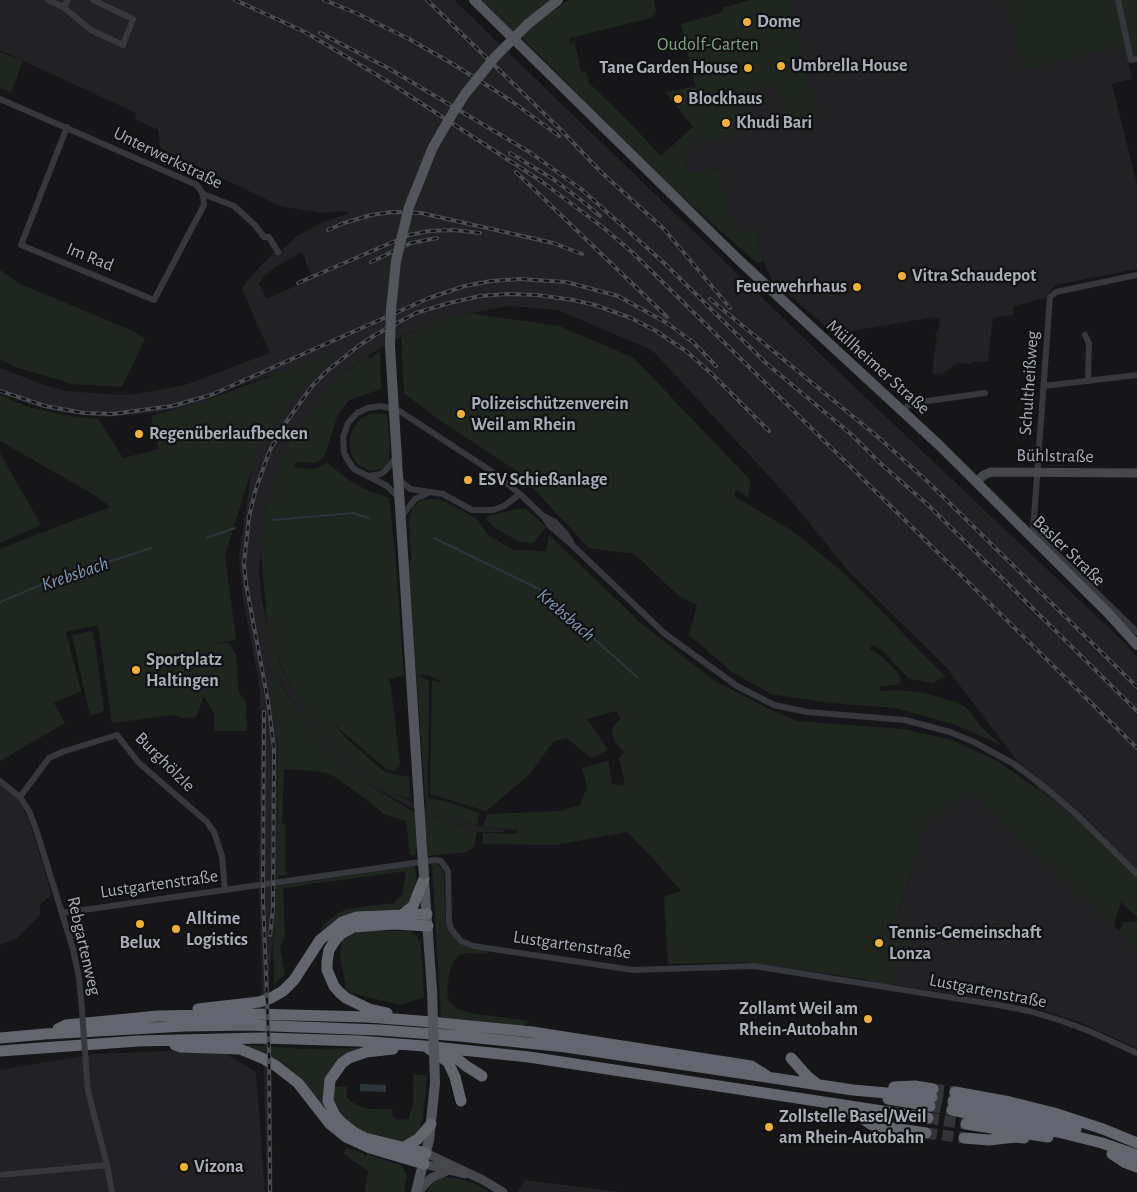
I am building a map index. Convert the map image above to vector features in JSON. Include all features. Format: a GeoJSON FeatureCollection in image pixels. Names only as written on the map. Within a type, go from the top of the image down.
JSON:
{"type":"FeatureCollection","features":[{"type":"Feature","properties":{"kind":"highway"},"geometry":{"type":"LineString","coordinates":[[403,914],[413,906],[424,876]]}},
{"type":"Feature","properties":{"kind":"highway"},"geometry":{"type":"LineString","coordinates":[[158,1016],[166,1012],[259,1002],[271,998],[283,991],[294,980],[320,940],[342,922],[356,917],[427,914]]}},
{"type":"Feature","properties":{"kind":"highway"},"geometry":{"type":"LineString","coordinates":[[420,1021],[370,1009],[346,998],[334,986],[329,977],[327,962],[329,950],[336,939],[354,927],[393,924],[428,926]]}},
{"type":"Feature","properties":{"kind":"highway"},"geometry":{"type":"LineString","coordinates":[[45,1034],[66,1025],[158,1016],[252,1014],[368,1017],[532,1032],[751,1066],[769,1077]]}},
{"type":"Feature","properties":{"kind":"highway"},"geometry":{"type":"LineString","coordinates":[[0,1038],[184,1026],[379,1030],[566,1047],[749,1076],[769,1077],[853,1090],[932,1097]]}},
{"type":"Feature","properties":{"kind":"highway"},"geometry":{"type":"LineString","coordinates":[[0,1051],[162,1040],[272,1038],[358,1041],[538,1058],[928,1118]]}},
{"type":"Feature","properties":{"kind":"highway"},"geometry":{"type":"LineString","coordinates":[[162,1040],[181,1047],[240,1049],[264,1059],[298,1083],[330,1124],[346,1137],[362,1145],[425,1159]]}},
{"type":"Feature","properties":{"kind":"highway"},"geometry":{"type":"LineString","coordinates":[[408,1045],[391,1050],[366,1052],[349,1058],[337,1068],[328,1084],[328,1101],[335,1115],[348,1128],[365,1138],[404,1147],[425,1159]]}},
{"type":"Feature","properties":{"kind":"highway"},"geometry":{"type":"LineString","coordinates":[[424,1046],[438,1053],[448,1062],[455,1077],[461,1101]]}},
{"type":"Feature","properties":{"kind":"highway"},"geometry":{"type":"LineString","coordinates":[[444,1048],[482,1076]]}},
{"type":"Feature","properties":{"kind":"highway"},"geometry":{"type":"LineString","coordinates":[[791,1058],[807,1076],[818,1084]]}},
{"type":"Feature","properties":{"kind":"highway"},"geometry":{"type":"LineString","coordinates":[[806,1099],[848,1112],[872,1125],[926,1133]]}},
{"type":"Feature","properties":{"kind":"highway"},"geometry":{"type":"LineString","coordinates":[[953,1101],[1010,1102],[1103,1128],[1137,1143]]}},
{"type":"Feature","properties":{"kind":"highway"},"geometry":{"type":"LineString","coordinates":[[953,1101],[1009,1111],[1137,1149]]}},
{"type":"Feature","properties":{"kind":"highway"},"geometry":{"type":"LineString","coordinates":[[953,1101],[1102,1143],[1137,1155]]}},
{"type":"Feature","properties":{"kind":"highway"},"geometry":{"type":"LineString","coordinates":[[404,1147],[418,1139],[431,1124]]}},
{"type":"Feature","properties":{"kind":"highway"},"geometry":{"type":"LineString","coordinates":[[966,1124],[1042,1136],[1137,1162]]}},
{"type":"Feature","properties":{"kind":"highway"},"geometry":{"type":"LineString","coordinates":[[964,1138],[989,1140],[1015,1137],[1029,1139],[1042,1136]]}},
{"type":"Feature","properties":{"kind":"highway"},"geometry":{"type":"LineString","coordinates":[[1112,1154],[1124,1162],[1137,1167]]}},
{"type":"Feature","properties":{"kind":"main road","name":"Müllheimer Straße"},"geometry":{"type":"LineString","coordinates":[[474,0],[780,300],[902,410],[976,482]]}},
{"type":"Feature","properties":{"kind":"main road"},"geometry":{"type":"LineString","coordinates":[[417,1192],[429,1140],[435,1083],[432,990],[398,478],[390,346],[390,310],[396,261],[409,207],[433,147],[465,94],[495,57],[528,24],[558,0]]}},
{"type":"Feature","properties":{"kind":"main road","name":"Bühlstraße"},"geometry":{"type":"LineString","coordinates":[[976,482],[991,472],[1137,473]]}},
{"type":"Feature","properties":{"kind":"main road","name":"Basler Straße"},"geometry":{"type":"LineString","coordinates":[[976,482],[1108,613],[1137,645]]}},
{"type":"Feature","properties":{"kind":"main road"},"geometry":{"type":"LineString","coordinates":[[429,1140],[434,1152],[441,1159],[503,1192]]}},
{"type":"Feature","properties":{"kind":"main road"},"geometry":{"type":"LineString","coordinates":[[425,1159],[441,1159]]}},
{"type":"Feature","properties":{"kind":"main road"},"geometry":{"type":"LineString","coordinates":[[425,1159],[448,1171],[472,1175]]}},
{"type":"Feature","properties":{"kind":"main road"},"geometry":{"type":"LineString","coordinates":[[417,1192],[431,1178],[448,1171]]}},
{"type":"Feature","properties":{"kind":"street"},"geometry":{"type":"LineString","coordinates":[[48,0],[63,7],[91,30],[123,45],[133,19],[93,0]]}},
{"type":"Feature","properties":{"kind":"street"},"geometry":{"type":"LineString","coordinates":[[63,7],[68,0]]}},
{"type":"Feature","properties":{"kind":"street"},"geometry":{"type":"LineString","coordinates":[[1118,0],[1131,60],[1137,59]]}},
{"type":"Feature","properties":{"kind":"street","name":"Unterwerkstraße"},"geometry":{"type":"LineString","coordinates":[[0,99],[197,185],[203,194],[234,206],[255,225],[264,237],[269,237],[278,252]]}},
{"type":"Feature","properties":{"kind":"street","name":"Im Rad"},"geometry":{"type":"LineString","coordinates":[[68,128],[21,245],[154,300],[204,205],[203,194]]}},
{"type":"Feature","properties":{"kind":"street","name":"Schultheißweg"},"geometry":{"type":"LineString","coordinates":[[1137,275],[1056,292],[1050,297],[1033,531],[1137,632]]}},
{"type":"Feature","properties":{"kind":"street"},"geometry":{"type":"LineString","coordinates":[[1085,335],[1089,342],[1088,381]]}},
{"type":"Feature","properties":{"kind":"street"},"geometry":{"type":"LineString","coordinates":[[1044,386],[1137,375]]}},
{"type":"Feature","properties":{"kind":"street"},"geometry":{"type":"LineString","coordinates":[[902,410],[913,403],[985,393]]}},
{"type":"Feature","properties":{"kind":"street"},"geometry":{"type":"LineString","coordinates":[[400,499],[387,486],[354,469],[347,459],[342,444],[344,432],[352,418],[362,410],[375,406],[386,406],[405,414],[491,471],[544,516],[550,526],[664,633],[737,686],[774,705],[807,712],[905,720],[937,728],[968,739],[1005,758],[1047,789],[1076,814],[1137,874]]}},
{"type":"Feature","properties":{"kind":"street"},"geometry":{"type":"LineString","coordinates":[[367,476],[381,474],[397,456]]}},
{"type":"Feature","properties":{"kind":"street"},"geometry":{"type":"LineString","coordinates":[[398,478],[410,489],[443,494],[472,510],[493,510],[504,506],[520,494]]}},
{"type":"Feature","properties":{"kind":"street"},"geometry":{"type":"LineString","coordinates":[[401,518],[415,499],[428,493]]}},
{"type":"Feature","properties":{"kind":"street","name":"Burghölzle"},"geometry":{"type":"LineString","coordinates":[[20,797],[49,758],[62,752],[117,735],[140,762],[207,822],[214,832],[222,856],[225,890]]}},
{"type":"Feature","properties":{"kind":"street","name":"Rebgartenweg"},"geometry":{"type":"LineString","coordinates":[[0,781],[20,797],[29,811],[62,913],[79,978],[88,1091],[112,1192]]}},
{"type":"Feature","properties":{"kind":"street","name":"Lustgartenstraße"},"geometry":{"type":"LineString","coordinates":[[62,913],[435,860],[442,861],[448,871],[449,921],[452,929],[461,941],[473,946],[633,970],[754,966],[998,1005],[1029,1011],[1062,1021],[1137,1053]]}},
{"type":"Feature","properties":{"kind":"street"},"geometry":{"type":"LineString","coordinates":[[0,1174],[107,1165]]}},
{"type":"Feature","properties":{"kind":"shaded area"},"geometry":{"type":"Polygon","coordinates":[[[0,0],[454,0],[865,397],[1126,644],[1137,658],[1137,879],[1075,818],[1039,790],[946,667],[849,572],[790,499],[652,350],[558,310],[509,306],[441,318],[368,355],[352,367],[336,380],[322,396],[294,435],[282,458],[266,506],[259,570],[262,601],[271,644],[291,688],[311,721],[340,753],[373,782],[418,805],[450,818],[483,827],[507,830],[502,832],[477,832],[416,810],[368,784],[336,756],[307,724],[277,678],[278,876],[269,977],[273,1192],[267,1192],[259,873],[261,724],[259,682],[243,598],[239,557],[256,441],[308,369],[268,376],[232,388],[199,403],[159,412],[109,417],[64,413],[2,394],[0,393],[0,368],[44,385],[66,391],[119,395],[137,394],[185,385],[270,353],[242,289],[273,253],[281,251],[297,236],[321,223],[347,214],[349,211],[320,213],[280,206],[160,148],[158,130],[135,119],[136,113],[0,50],[0,0]],[[302,252],[277,266],[264,276],[259,284],[266,299],[298,285],[297,281],[311,275],[302,252]]]}},
{"type":"Feature","properties":{"kind":"shaded area"},"geometry":{"type":"Polygon","coordinates":[[[751,0],[1115,0],[1132,79],[1112,84],[1137,185],[1137,269],[1055,285],[1045,298],[1014,306],[1013,315],[993,318],[988,361],[973,362],[972,364],[958,363],[941,374],[932,373],[937,336],[935,335],[938,332],[940,318],[933,317],[835,334],[772,280],[763,260],[755,228],[735,233],[719,168],[693,172],[686,167],[684,161],[685,152],[690,144],[740,94],[723,8],[751,0]]]}},
{"type":"Feature","properties":{"kind":"shaded area"},"geometry":{"type":"Polygon","coordinates":[[[0,785],[18,799],[29,820],[52,895],[40,904],[40,915],[17,938],[0,945],[0,785]]]}},
{"type":"Feature","properties":{"kind":"shaded area"},"geometry":{"type":"Polygon","coordinates":[[[972,793],[1137,948],[1137,1048],[1079,1022],[1029,1006],[891,984],[907,926],[895,923],[927,819],[972,793]]]}},
{"type":"Feature","properties":{"kind":"shaded area"},"geometry":{"type":"Polygon","coordinates":[[[191,1050],[226,1054],[256,1072],[265,1192],[0,1192],[0,1070],[95,1054],[191,1050]]]}},
{"type":"Feature","properties":{"kind":"shaded area"},"geometry":{"type":"Polygon","coordinates":[[[360,1084],[386,1085],[386,1092],[360,1091],[360,1084]]]}},
{"type":"Feature","properties":{"kind":"shaded area"},"geometry":{"type":"Polygon","coordinates":[[[525,1180],[620,1192],[517,1192],[525,1180]]]}},
{"type":"Feature","properties":{"kind":"green space"},"geometry":{"type":"Polygon","coordinates":[[[482,0],[550,0],[515,32],[482,0]]]}},
{"type":"Feature","properties":{"kind":"green space","name":"Oudolf-Garten"},"geometry":{"type":"Polygon","coordinates":[[[568,0],[654,0],[656,11],[651,18],[570,38],[570,45],[574,40],[581,72],[586,71],[589,83],[661,156],[693,127],[665,92],[692,87],[696,89],[681,24],[723,12],[723,8],[751,0],[789,0],[818,118],[786,125],[777,84],[744,94],[752,128],[708,140],[703,137],[698,142],[696,140],[690,144],[685,152],[684,161],[686,167],[693,172],[719,168],[735,232],[755,228],[763,260],[758,264],[671,187],[521,37],[532,26],[568,0]]]}},
{"type":"Feature","properties":{"kind":"green space"},"geometry":{"type":"Polygon","coordinates":[[[1006,0],[1115,0],[1125,46],[1023,69],[1006,0]]]}},
{"type":"Feature","properties":{"kind":"green space"},"geometry":{"type":"Polygon","coordinates":[[[1118,0],[1137,0],[1137,59],[1131,60],[1118,0]]]}},
{"type":"Feature","properties":{"kind":"green space"},"geometry":{"type":"Polygon","coordinates":[[[0,52],[23,61],[11,92],[0,88],[0,52]]]}},
{"type":"Feature","properties":{"kind":"green space"},"geometry":{"type":"Polygon","coordinates":[[[0,270],[20,284],[133,331],[145,339],[122,387],[72,384],[15,367],[0,359],[0,270]]]}},
{"type":"Feature","properties":{"kind":"green space"},"geometry":{"type":"Polygon","coordinates":[[[468,313],[559,326],[634,358],[751,481],[748,497],[736,490],[734,496],[794,532],[845,574],[945,676],[933,683],[909,679],[882,650],[872,645],[870,649],[883,657],[899,675],[901,680],[899,684],[880,687],[880,691],[898,690],[924,693],[956,702],[968,709],[979,725],[1001,745],[956,725],[895,708],[830,703],[771,694],[732,672],[689,635],[697,605],[679,596],[634,554],[589,548],[518,472],[438,419],[404,393],[401,338],[441,318],[468,313]]]}},
{"type":"Feature","properties":{"kind":"green space"},"geometry":{"type":"Polygon","coordinates":[[[340,351],[301,387],[259,446],[225,555],[236,640],[209,644],[229,643],[236,655],[239,693],[246,701],[247,731],[214,731],[214,714],[204,696],[196,717],[181,718],[174,715],[112,723],[98,625],[66,632],[81,691],[54,703],[65,723],[0,761],[0,549],[111,507],[91,493],[0,441],[0,395],[28,407],[64,415],[98,419],[123,458],[159,449],[151,416],[204,401],[340,351]]]}},
{"type":"Feature","properties":{"kind":"green space"},"geometry":{"type":"Polygon","coordinates":[[[380,351],[381,389],[349,400],[338,414],[322,459],[315,463],[296,462],[294,467],[313,469],[327,463],[363,488],[389,498],[404,675],[387,680],[390,681],[399,767],[393,771],[386,769],[333,723],[346,738],[383,771],[409,777],[410,799],[373,782],[340,753],[311,721],[291,688],[279,659],[280,684],[307,724],[336,756],[368,784],[415,813],[416,855],[410,855],[406,821],[383,814],[367,800],[335,777],[326,773],[284,769],[282,823],[286,825],[285,867],[287,874],[278,876],[278,746],[260,541],[266,506],[282,458],[294,435],[322,396],[336,380],[368,355],[370,359],[380,351]]]}},
{"type":"Feature","properties":{"kind":"green space"},"geometry":{"type":"Polygon","coordinates":[[[372,413],[387,414],[390,445],[389,461],[384,468],[373,471],[363,468],[358,464],[353,457],[350,447],[353,429],[360,419],[372,413]]]}},
{"type":"Feature","properties":{"kind":"green space"},"geometry":{"type":"Polygon","coordinates":[[[0,453],[41,525],[0,543],[0,453]]]}},
{"type":"Feature","properties":{"kind":"green space"},"geometry":{"type":"Polygon","coordinates":[[[438,499],[477,519],[489,536],[514,550],[546,551],[549,535],[643,625],[715,681],[767,708],[797,721],[903,729],[952,740],[997,761],[1075,818],[1137,879],[1137,917],[1121,902],[1113,927],[972,793],[927,819],[895,922],[907,926],[890,988],[874,985],[869,980],[747,962],[668,964],[664,897],[681,891],[627,832],[555,845],[483,844],[483,833],[516,834],[518,830],[483,827],[487,814],[561,811],[580,805],[587,787],[582,768],[608,761],[612,784],[625,785],[619,758],[625,752],[617,745],[613,737],[612,728],[621,718],[616,711],[587,719],[608,750],[591,758],[567,738],[554,741],[529,775],[486,811],[430,794],[432,680],[445,684],[430,676],[417,674],[429,681],[428,798],[445,801],[479,813],[478,825],[450,818],[426,808],[409,574],[411,556],[409,520],[412,508],[422,500],[438,499]]]}},
{"type":"Feature","properties":{"kind":"green space"},"geometry":{"type":"Polygon","coordinates":[[[517,509],[526,509],[546,527],[533,543],[520,542],[493,527],[486,519],[488,516],[517,509]]]}},
{"type":"Feature","properties":{"kind":"green space"},"geometry":{"type":"Polygon","coordinates":[[[93,631],[104,709],[102,712],[90,715],[72,635],[93,631]]]}},
{"type":"Feature","properties":{"kind":"green space"},"geometry":{"type":"Polygon","coordinates":[[[424,813],[477,832],[474,847],[467,852],[428,856],[424,813]]]}},
{"type":"Feature","properties":{"kind":"green space"},"geometry":{"type":"Polygon","coordinates":[[[435,863],[442,868],[444,875],[445,916],[449,930],[462,945],[471,949],[487,951],[487,954],[468,953],[459,955],[453,962],[447,992],[449,1001],[457,1009],[475,1014],[530,1021],[522,1026],[441,1017],[432,864],[435,863]]]}},
{"type":"Feature","properties":{"kind":"green space"},"geometry":{"type":"Polygon","coordinates":[[[415,866],[417,884],[409,902],[403,907],[396,910],[352,913],[341,916],[319,932],[325,923],[347,909],[394,903],[402,895],[406,871],[283,888],[285,936],[280,948],[285,974],[274,984],[273,938],[277,886],[415,866]]]}},
{"type":"Feature","properties":{"kind":"green space"},"geometry":{"type":"Polygon","coordinates":[[[1123,922],[1137,922],[1137,948],[1119,933],[1123,922]]]}},
{"type":"Feature","properties":{"kind":"green space"},"geometry":{"type":"Polygon","coordinates":[[[359,931],[409,931],[417,936],[421,943],[424,997],[401,1005],[347,992],[340,956],[342,940],[359,931]]]}},
{"type":"Feature","properties":{"kind":"green space"},"geometry":{"type":"Polygon","coordinates":[[[248,1045],[303,1049],[358,1048],[359,1051],[325,1090],[351,1137],[320,1104],[246,1047],[248,1045]]]}},
{"type":"Feature","properties":{"kind":"green space"},"geometry":{"type":"Polygon","coordinates":[[[414,1074],[427,1076],[422,1124],[418,1132],[400,1142],[380,1138],[356,1128],[346,1120],[333,1099],[334,1087],[348,1086],[346,1094],[348,1099],[356,1105],[369,1109],[392,1109],[393,1117],[398,1120],[408,1119],[413,1106],[414,1074]]]}},
{"type":"Feature","properties":{"kind":"green space"},"geometry":{"type":"Polygon","coordinates":[[[346,1148],[401,1165],[407,1175],[404,1192],[365,1192],[368,1171],[344,1154],[346,1148]]]}},
{"type":"Feature","properties":{"kind":"green space"},"geometry":{"type":"Polygon","coordinates":[[[445,1177],[475,1184],[489,1192],[427,1192],[435,1180],[445,1177]]]}},
{"type":"Feature","properties":{"kind":"waterway"},"geometry":{"type":"LineString","coordinates":[[710,65],[717,73]]}},
{"type":"Feature","properties":{"kind":"waterway","name":"Krebsbach"},"geometry":{"type":"LineString","coordinates":[[273,520],[353,513],[369,518]]}},
{"type":"Feature","properties":{"kind":"waterway","name":"Krebsbach"},"geometry":{"type":"LineString","coordinates":[[206,538],[235,528]]}},
{"type":"Feature","properties":{"kind":"waterway","name":"Krebsbach"},"geometry":{"type":"LineString","coordinates":[[434,538],[539,589],[637,677]]}},
{"type":"Feature","properties":{"kind":"waterway","name":"Krebsbach"},"geometry":{"type":"LineString","coordinates":[[0,602],[48,582],[151,548]]}},
{"type":"Feature","properties":{"kind":"tunnel"},"geometry":{"type":"LineString","coordinates":[[933,1089],[955,1092]]}},
{"type":"Feature","properties":{"kind":"tunnel"},"geometry":{"type":"LineString","coordinates":[[932,1097],[953,1101]]}},
{"type":"Feature","properties":{"kind":"tunnel"},"geometry":{"type":"LineString","coordinates":[[930,1106],[952,1110]]}},
{"type":"Feature","properties":{"kind":"tunnel"},"geometry":{"type":"LineString","coordinates":[[928,1118],[966,1124]]}},
{"type":"Feature","properties":{"kind":"tunnel"},"geometry":{"type":"LineString","coordinates":[[926,1133],[964,1138]]}},
{"type":"Feature","properties":{"kind":"railway"},"geometry":{"type":"LineString","coordinates":[[235,0],[305,32],[387,81],[541,181],[605,229],[633,253],[1137,748]]}},
{"type":"Feature","properties":{"kind":"railway"},"geometry":{"type":"LineString","coordinates":[[324,0],[356,13],[409,39],[453,64],[510,100],[559,136]]}},
{"type":"Feature","properties":{"kind":"railway"},"geometry":{"type":"LineString","coordinates":[[427,0],[560,129],[601,172],[664,229],[730,308]]}},
{"type":"Feature","properties":{"kind":"railway"},"geometry":{"type":"LineString","coordinates":[[320,33],[388,68],[531,153],[581,189],[663,262],[766,363],[852,435],[880,463],[927,504],[1137,711]]}},
{"type":"Feature","properties":{"kind":"railway"},"geometry":{"type":"LineString","coordinates":[[510,153],[553,179],[600,216]]}},
{"type":"Feature","properties":{"kind":"railway"},"geometry":{"type":"LineString","coordinates":[[516,172],[667,317]]}},
{"type":"Feature","properties":{"kind":"railway"},"geometry":{"type":"LineString","coordinates":[[328,230],[371,215],[392,212],[421,213],[553,243],[582,254]]}},
{"type":"Feature","properties":{"kind":"railway"},"geometry":{"type":"LineString","coordinates":[[298,283],[409,235],[429,231],[454,230],[480,233]]}},
{"type":"Feature","properties":{"kind":"railway"},"geometry":{"type":"LineString","coordinates":[[371,262],[411,243],[437,238]]}},
{"type":"Feature","properties":{"kind":"railway"},"geometry":{"type":"LineString","coordinates":[[0,391],[45,406],[84,413],[112,414],[172,406],[211,395],[429,298],[465,286],[491,281],[520,279],[566,282],[618,296],[667,323],[694,343]]}},
{"type":"Feature","properties":{"kind":"railway"},"geometry":{"type":"LineString","coordinates":[[270,935],[273,909],[274,749],[268,701],[244,564],[249,517],[255,492],[270,450],[282,428],[312,386],[327,371],[357,347],[416,313],[480,296],[508,294],[537,295],[595,305],[631,318],[656,331],[686,351],[769,431]]}},
{"type":"Feature","properties":{"kind":"railway"},"geometry":{"type":"LineString","coordinates":[[710,299],[878,437],[927,481],[1137,687]]}},
{"type":"Feature","properties":{"kind":"railway"},"geometry":{"type":"LineString","coordinates":[[691,340],[716,366]]}},
{"type":"Feature","properties":{"kind":"railway"},"geometry":{"type":"LineString","coordinates":[[264,712],[263,899],[269,1050],[270,1192]]}},
{"type":"Feature","properties":{"kind":"place","name":"Dome"},"geometry":{"type":"Point","coordinates":[747,22]}},
{"type":"Feature","properties":{"kind":"place","name":"Umbrella House"},"geometry":{"type":"Point","coordinates":[781,66]}},
{"type":"Feature","properties":{"kind":"place","name":"Tane Garden House"},"geometry":{"type":"Point","coordinates":[748,68]}},
{"type":"Feature","properties":{"kind":"place","name":"Blockhaus"},"geometry":{"type":"Point","coordinates":[678,99]}},
{"type":"Feature","properties":{"kind":"place","name":"Khudi Bari"},"geometry":{"type":"Point","coordinates":[726,123]}},
{"type":"Feature","properties":{"kind":"place","name":"Vitra Schaudepot"},"geometry":{"type":"Point","coordinates":[902,276]}},
{"type":"Feature","properties":{"kind":"place","name":"Feuerwehrhaus"},"geometry":{"type":"Point","coordinates":[857,287]}},
{"type":"Feature","properties":{"kind":"place","name":"Polizeischützenverein Weil am Rhein"},"geometry":{"type":"Point","coordinates":[461,414]}},
{"type":"Feature","properties":{"kind":"place","name":"Regenüberlaufbecken"},"geometry":{"type":"Point","coordinates":[139,434]}},
{"type":"Feature","properties":{"kind":"place","name":"ESV Schießanlage"},"geometry":{"type":"Point","coordinates":[468,480]}},
{"type":"Feature","properties":{"kind":"place","name":"Sportplatz Haltingen"},"geometry":{"type":"Point","coordinates":[136,670]}},
{"type":"Feature","properties":{"kind":"place","name":"Belux"},"geometry":{"type":"Point","coordinates":[140,924]}},
{"type":"Feature","properties":{"kind":"place","name":"Alltime Logistics"},"geometry":{"type":"Point","coordinates":[176,929]}},
{"type":"Feature","properties":{"kind":"place","name":"Tennis-Gemeinschaft Lonza"},"geometry":{"type":"Point","coordinates":[879,943]}},
{"type":"Feature","properties":{"kind":"place","name":"Zollamt Weil am Rhein-Autobahn"},"geometry":{"type":"Point","coordinates":[868,1019]}},
{"type":"Feature","properties":{"kind":"place","name":"Zollstelle Basel/Weil am Rhein-Autobahn"},"geometry":{"type":"Point","coordinates":[769,1127]}},
{"type":"Feature","properties":{"kind":"place","name":"Vizona"},"geometry":{"type":"Point","coordinates":[184,1167]}}]}
